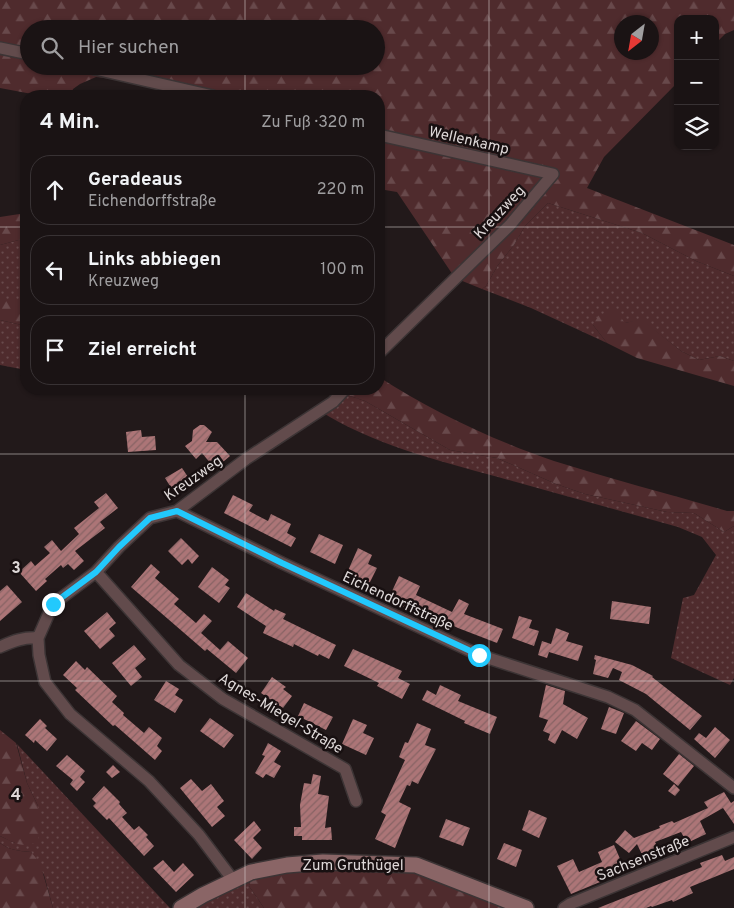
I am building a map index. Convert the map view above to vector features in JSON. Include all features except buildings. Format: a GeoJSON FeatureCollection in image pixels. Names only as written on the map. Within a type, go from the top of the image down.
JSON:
{"type":"FeatureCollection","features":[{"type":"Feature","properties":{"kind":"street"},"geometry":{"type":"LineString","coordinates":[[0,48],[20,52]]}},
{"type":"Feature","properties":{"kind":"street"},"geometry":{"type":"LineString","coordinates":[[121,75],[187,90]]}},
{"type":"Feature","properties":{"kind":"street","name":"Wellenkamp"},"geometry":{"type":"LineString","coordinates":[[385,136],[553,174]]}},
{"type":"Feature","properties":{"kind":"street","name":"Kreuzweg"},"geometry":{"type":"LineString","coordinates":[[385,347],[510,225],[553,174]]}},
{"type":"Feature","properties":{"kind":"street","name":"Kreuzweg"},"geometry":{"type":"LineString","coordinates":[[38,638],[53,604],[96,572],[150,518],[177,511],[246,459],[333,402],[339,395]]}},
{"type":"Feature","properties":{"kind":"street","name":"Eichendorffstraße"},"geometry":{"type":"LineString","coordinates":[[177,511],[282,563],[479,655],[608,697],[636,710],[734,788]]}},
{"type":"Feature","properties":{"kind":"street","name":"Agnes-Miegel-Straße"},"geometry":{"type":"LineString","coordinates":[[96,572],[179,665],[223,699],[345,769],[356,800]]}},
{"type":"Feature","properties":{"kind":"street"},"geometry":{"type":"LineString","coordinates":[[0,647],[11,641],[27,637],[38,638],[39,655],[45,682],[70,714],[149,781],[199,835],[233,880]]}},
{"type":"Feature","properties":{"kind":"street","name":"Sachsenstraße"},"geometry":{"type":"LineString","coordinates":[[564,908],[734,837]]}},
{"type":"Feature","properties":{"kind":"street","name":"Zum Gruthügel"},"geometry":{"type":"LineString","coordinates":[[180,908],[252,872],[323,862],[416,866],[526,908]]}},
{"type":"Feature","properties":{"kind":"green space"},"geometry":{"type":"Polygon","coordinates":[[[0,0],[734,0],[734,30],[725,34],[719,40],[719,15],[674,15],[674,86],[604,157],[587,188],[734,245],[734,276],[696,261],[642,233],[548,203],[525,226],[486,286],[482,289],[455,278],[397,192],[385,190],[385,90],[162,90],[127,81],[96,77],[80,84],[73,90],[20,90],[20,92],[0,88],[0,0]]]}},
{"type":"Feature","properties":{"kind":"green space"},"geometry":{"type":"Polygon","coordinates":[[[548,203],[642,233],[696,261],[734,276],[734,361],[720,356],[699,360],[681,351],[641,320],[593,325],[607,343],[531,308],[482,289],[514,245],[525,226],[548,203]]]}},
{"type":"Feature","properties":{"kind":"green space"},"geometry":{"type":"Polygon","coordinates":[[[20,214],[20,240],[0,245],[0,217],[20,214]]]}},
{"type":"Feature","properties":{"kind":"green space"},"geometry":{"type":"Polygon","coordinates":[[[20,240],[20,299],[0,299],[0,245],[20,240]]]}},
{"type":"Feature","properties":{"kind":"green space"},"geometry":{"type":"Polygon","coordinates":[[[0,299],[20,299],[20,325],[0,320],[0,299]]]}},
{"type":"Feature","properties":{"kind":"green space"},"geometry":{"type":"Polygon","coordinates":[[[615,310],[625,323],[641,319],[681,351],[699,360],[720,356],[734,361],[734,386],[637,358],[607,343],[593,325],[599,315],[615,310]]]}},
{"type":"Feature","properties":{"kind":"green space"},"geometry":{"type":"Polygon","coordinates":[[[0,320],[20,325],[20,369],[0,365],[0,320]]]}},
{"type":"Feature","properties":{"kind":"green space"},"geometry":{"type":"Polygon","coordinates":[[[385,381],[420,402],[486,435],[532,453],[618,480],[727,511],[734,511],[734,526],[724,532],[694,513],[667,512],[585,494],[556,484],[497,458],[450,450],[365,401],[349,395],[385,395],[385,381]]]}},
{"type":"Feature","properties":{"kind":"green space"},"geometry":{"type":"Polygon","coordinates":[[[338,395],[349,395],[365,401],[450,450],[497,458],[556,484],[585,494],[667,512],[694,513],[724,532],[734,526],[734,678],[730,685],[671,658],[683,598],[694,595],[716,555],[702,537],[678,527],[453,465],[406,450],[361,433],[320,411],[338,395]]]}},
{"type":"Feature","properties":{"kind":"green space"},"geometry":{"type":"Polygon","coordinates":[[[0,730],[16,743],[27,783],[38,806],[41,823],[38,841],[33,844],[23,845],[0,836],[0,730]]]}},
{"type":"Feature","properties":{"kind":"green space"},"geometry":{"type":"Polygon","coordinates":[[[17,744],[170,908],[53,908],[44,875],[31,852],[11,849],[0,843],[0,836],[15,843],[38,806],[27,783],[17,744]]]}},
{"type":"Feature","properties":{"kind":"green space"},"geometry":{"type":"Polygon","coordinates":[[[0,843],[11,849],[31,852],[40,863],[53,908],[0,908],[0,843]]]}},
{"type":"Feature","properties":{"kind":"green space"},"geometry":{"type":"Polygon","coordinates":[[[416,865],[526,908],[264,908],[249,886],[251,872],[416,865]]]}},
{"type":"Feature","properties":{"kind":"green space"},"geometry":{"type":"Polygon","coordinates":[[[251,872],[249,886],[264,908],[181,908],[251,872]]]}},
{"type":"Feature","properties":{"kind":"route"},"geometry":{"type":"LineString","coordinates":[[53,604],[96,572],[150,518],[177,511],[282,563],[479,655]]}}]}
